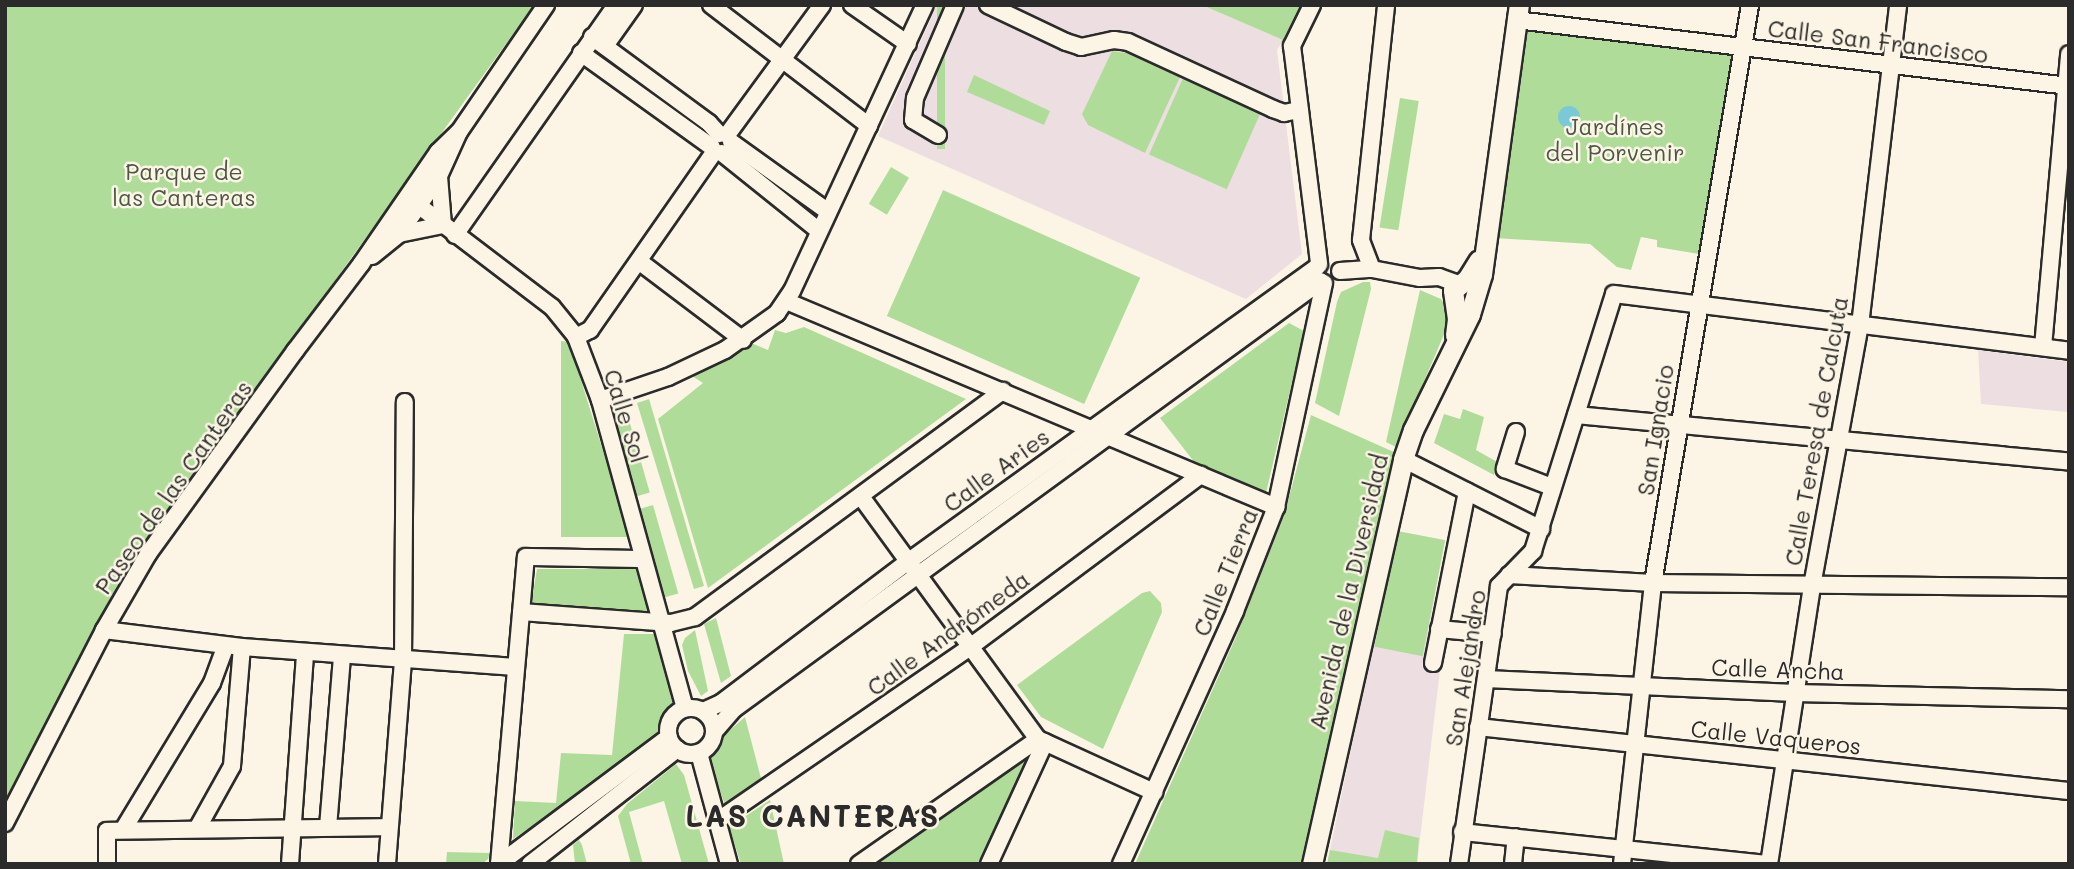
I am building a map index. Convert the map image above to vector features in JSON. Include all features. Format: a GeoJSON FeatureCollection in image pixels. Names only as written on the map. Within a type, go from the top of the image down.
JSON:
{"type":"FeatureCollection","features":[{"type":"Feature","properties":{"kind":"main road","name":"Avenida de la Diversidad"},"geometry":{"type":"LineString","coordinates":[[1312,864],[1403,459],[1455,339],[1464,326],[1463,293],[1481,258],[1518,12]]}},
{"type":"Feature","properties":{"kind":"street"},"geometry":{"type":"LineString","coordinates":[[392,231],[546,5]]}},
{"type":"Feature","properties":{"kind":"street"},"geometry":{"type":"LineString","coordinates":[[597,65],[616,5]]}},
{"type":"Feature","properties":{"kind":"street"},"geometry":{"type":"LineString","coordinates":[[449,230],[581,53],[602,44],[634,5]]}},
{"type":"Feature","properties":{"kind":"street"},"geometry":{"type":"LineString","coordinates":[[711,5],[869,126]]}},
{"type":"Feature","properties":{"kind":"street"},"geometry":{"type":"LineString","coordinates":[[576,337],[590,330],[822,5]]}},
{"type":"Feature","properties":{"kind":"street"},"geometry":{"type":"LineString","coordinates":[[852,5],[908,44]]}},
{"type":"Feature","properties":{"kind":"street"},"geometry":{"type":"LineString","coordinates":[[600,400],[668,377],[743,340],[771,318],[786,301],[925,5]]}},
{"type":"Feature","properties":{"kind":"street"},"geometry":{"type":"LineString","coordinates":[[938,135],[913,120],[915,98],[955,5]]}},
{"type":"Feature","properties":{"kind":"street"},"geometry":{"type":"LineString","coordinates":[[988,5],[1066,43],[1081,47],[1114,40],[1128,42],[1273,110],[1284,113],[1300,110]]}},
{"type":"Feature","properties":{"kind":"street","name":"Calle Tierra"},"geometry":{"type":"LineString","coordinates":[[1121,864],[1235,611],[1276,507],[1316,323],[1320,274],[1292,46],[1312,5]]}},
{"type":"Feature","properties":{"kind":"street"},"geometry":{"type":"LineString","coordinates":[[1372,269],[1361,240],[1386,5]]}},
{"type":"Feature","properties":{"kind":"street","name":"San Ignacio"},"geometry":{"type":"LineString","coordinates":[[1623,856],[1653,583],[1750,5]]}},
{"type":"Feature","properties":{"kind":"street","name":"Calle Teresa de Calcuta"},"geometry":{"type":"LineString","coordinates":[[1768,864],[1812,586],[1860,325],[1898,5]]}},
{"type":"Feature","properties":{"kind":"street","name":"Calle San Francisco"},"geometry":{"type":"LineString","coordinates":[[1518,12],[1744,48],[2067,86]]}},
{"type":"Feature","properties":{"kind":"street"},"geometry":{"type":"LineString","coordinates":[[602,44],[709,122],[721,144],[818,230]]}},
{"type":"Feature","properties":{"kind":"street"},"geometry":{"type":"LineString","coordinates":[[581,53],[827,211]]}},
{"type":"Feature","properties":{"kind":"street"},"geometry":{"type":"LineString","coordinates":[[2043,347],[2069,54]]}},
{"type":"Feature","properties":{"kind":"street"},"geometry":{"type":"LineString","coordinates":[[436,168],[449,230]]}},
{"type":"Feature","properties":{"kind":"street"},"geometry":{"type":"LineString","coordinates":[[418,205],[419,191],[436,168]]}},
{"type":"Feature","properties":{"kind":"street","name":"Calle Sol"},"geometry":{"type":"LineString","coordinates":[[418,205],[552,307],[576,337],[600,400],[685,709]]}},
{"type":"Feature","properties":{"kind":"street","name":"Paseo de las Canteras"},"geometry":{"type":"LineString","coordinates":[[5,823],[104,630],[148,554],[361,264],[392,231],[406,210],[418,205]]}},
{"type":"Feature","properties":{"kind":"street"},"geometry":{"type":"LineString","coordinates":[[392,231],[449,230]]}},
{"type":"Feature","properties":{"kind":"street"},"geometry":{"type":"LineString","coordinates":[[1320,274],[1333,261],[1340,271],[1372,269],[1420,278],[1439,277],[1463,293]]}},
{"type":"Feature","properties":{"kind":"street"},"geometry":{"type":"LineString","coordinates":[[640,262],[743,340]]}},
{"type":"Feature","properties":{"kind":"street","name":"Calle Aries"},"geometry":{"type":"LineString","coordinates":[[703,711],[721,703],[913,567],[1106,436],[1275,313],[1320,274]]}},
{"type":"Feature","properties":{"kind":"street","name":"Calle Aries"},"geometry":{"type":"LineString","coordinates":[[714,732],[728,713],[1091,428],[1320,274]]}},
{"type":"Feature","properties":{"kind":"street","name":"San Alejandro"},"geometry":{"type":"LineString","coordinates":[[1459,864],[1499,586],[1533,551],[1614,294],[1699,306]]}},
{"type":"Feature","properties":{"kind":"street"},"geometry":{"type":"LineString","coordinates":[[786,301],[1276,507]]}},
{"type":"Feature","properties":{"kind":"street"},"geometry":{"type":"LineString","coordinates":[[1699,306],[2069,351]]}},
{"type":"Feature","properties":{"kind":"street"},"geometry":{"type":"LineString","coordinates":[[1275,313],[1295,308],[1316,323]]}},
{"type":"Feature","properties":{"kind":"street"},"geometry":{"type":"LineString","coordinates":[[521,612],[661,622],[681,622],[695,617],[862,498],[1003,391]]}},
{"type":"Feature","properties":{"kind":"street"},"geometry":{"type":"LineString","coordinates":[[387,864],[403,661],[405,402]]}},
{"type":"Feature","properties":{"kind":"street"},"geometry":{"type":"LineString","coordinates":[[1576,415],[2069,462]]}},
{"type":"Feature","properties":{"kind":"street"},"geometry":{"type":"LineString","coordinates":[[1516,432],[1505,469],[1552,487]]}},
{"type":"Feature","properties":{"kind":"street"},"geometry":{"type":"LineString","coordinates":[[1403,459],[1541,529]]}},
{"type":"Feature","properties":{"kind":"street","name":"Calle Andrómeda"},"geometry":{"type":"LineString","coordinates":[[717,821],[970,647],[1201,475]]}},
{"type":"Feature","properties":{"kind":"street"},"geometry":{"type":"LineString","coordinates":[[1433,663],[1467,491]]}},
{"type":"Feature","properties":{"kind":"street"},"geometry":{"type":"LineString","coordinates":[[862,498],[1041,740],[1154,792]]}},
{"type":"Feature","properties":{"kind":"street"},"geometry":{"type":"LineString","coordinates":[[499,864],[526,557],[643,559]]}},
{"type":"Feature","properties":{"kind":"street"},"geometry":{"type":"LineString","coordinates":[[1509,575],[1653,583],[2069,587]]}},
{"type":"Feature","properties":{"kind":"street"},"geometry":{"type":"LineString","coordinates":[[1439,629],[1493,634]]}},
{"type":"Feature","properties":{"kind":"street"},"geometry":{"type":"LineString","coordinates":[[104,630],[305,653],[515,667]]}},
{"type":"Feature","properties":{"kind":"street"},"geometry":{"type":"LineString","coordinates":[[197,830],[232,766],[234,646]]}},
{"type":"Feature","properties":{"kind":"street"},"geometry":{"type":"LineString","coordinates":[[107,864],[115,831],[234,646]]}},
{"type":"Feature","properties":{"kind":"street"},"geometry":{"type":"LineString","coordinates":[[290,864],[290,828],[305,653]]}},
{"type":"Feature","properties":{"kind":"street"},"geometry":{"type":"LineString","coordinates":[[328,827],[342,656]]}},
{"type":"Feature","properties":{"kind":"street","name":"Calle Ancha"},"geometry":{"type":"LineString","coordinates":[[1486,679],[1795,693],[2069,699]]}},
{"type":"Feature","properties":{"kind":"street"},"geometry":{"type":"LineString","coordinates":[[685,709],[703,711],[712,720],[714,732],[710,744],[699,753],[688,754],[673,743],[669,723],[685,709]]}},
{"type":"Feature","properties":{"kind":"street","name":"Calle Vaqueros"},"geometry":{"type":"LineString","coordinates":[[1478,727],[2069,791]]}},
{"type":"Feature","properties":{"kind":"street"},"geometry":{"type":"LineString","coordinates":[[859,864],[1041,740]]}},
{"type":"Feature","properties":{"kind":"street"},"geometry":{"type":"LineString","coordinates":[[989,864],[1041,740]]}},
{"type":"Feature","properties":{"kind":"street"},"geometry":{"type":"LineString","coordinates":[[499,864],[673,743]]}},
{"type":"Feature","properties":{"kind":"street"},"geometry":{"type":"LineString","coordinates":[[530,864],[673,743]]}},
{"type":"Feature","properties":{"kind":"street"},"geometry":{"type":"LineString","coordinates":[[699,753],[729,864]]}},
{"type":"Feature","properties":{"kind":"street"},"geometry":{"type":"LineString","coordinates":[[115,831],[389,827]]}},
{"type":"Feature","properties":{"kind":"street"},"geometry":{"type":"LineString","coordinates":[[1462,832],[1517,837],[1623,856],[1768,864]]}},
{"type":"Feature","properties":{"kind":"street"},"geometry":{"type":"LineString","coordinates":[[1513,864],[1517,837]]}},
{"type":"Feature","properties":{"kind":"shaded area"},"geometry":{"type":"Polygon","coordinates":[[[937,5],[1202,5],[1283,40],[1277,50],[1302,254],[1246,299],[878,136],[937,5]]]}},
{"type":"Feature","properties":{"kind":"shaded area"},"geometry":{"type":"Polygon","coordinates":[[[1978,350],[2069,362],[2068,412],[1981,404],[1978,350]]]}},
{"type":"Feature","properties":{"kind":"shaded area"},"geometry":{"type":"Polygon","coordinates":[[[1397,531],[1445,540],[1422,667],[1440,670],[1417,864],[1327,864],[1397,531]]]}},
{"type":"Feature","properties":{"kind":"green space","name":"Parque de las Canteras"},"geometry":{"type":"Polygon","coordinates":[[[5,5],[534,5],[123,574],[5,802],[5,5]]]}},
{"type":"Feature","properties":{"kind":"green space"},"geometry":{"type":"Polygon","coordinates":[[[937,5],[945,5],[945,149],[937,149],[937,5]]]}},
{"type":"Feature","properties":{"kind":"green space"},"geometry":{"type":"Polygon","coordinates":[[[1202,5],[1300,5],[1283,40],[1202,5]]]}},
{"type":"Feature","properties":{"kind":"green space","name":"Jardínes del Porvenir"},"geometry":{"type":"Polygon","coordinates":[[[1528,27],[1738,53],[1699,254],[1657,247],[1657,240],[1641,237],[1631,270],[1617,267],[1590,244],[1495,238],[1528,27]]]}},
{"type":"Feature","properties":{"kind":"green space"},"geometry":{"type":"Polygon","coordinates":[[[1112,51],[1139,55],[1181,75],[1145,153],[1088,125],[1082,114],[1112,51]]]}},
{"type":"Feature","properties":{"kind":"green space"},"geometry":{"type":"Polygon","coordinates":[[[974,75],[1050,111],[1044,125],[967,92],[974,75]]]}},
{"type":"Feature","properties":{"kind":"green space"},"geometry":{"type":"Polygon","coordinates":[[[1184,76],[1262,111],[1227,189],[1149,155],[1184,76]]]}},
{"type":"Feature","properties":{"kind":"green space"},"geometry":{"type":"Polygon","coordinates":[[[1400,98],[1419,101],[1398,230],[1380,227],[1400,98]]]}},
{"type":"Feature","properties":{"kind":"green space"},"geometry":{"type":"Polygon","coordinates":[[[891,167],[909,178],[887,215],[869,204],[891,167]]]}},
{"type":"Feature","properties":{"kind":"green space"},"geometry":{"type":"Polygon","coordinates":[[[943,190],[1140,278],[1084,404],[887,316],[943,190]]]}},
{"type":"Feature","properties":{"kind":"green space"},"geometry":{"type":"Polygon","coordinates":[[[1363,282],[1370,282],[1371,289],[1339,416],[1315,403],[1337,302],[1341,292],[1363,282]]]}},
{"type":"Feature","properties":{"kind":"green space"},"geometry":{"type":"Polygon","coordinates":[[[1420,290],[1441,299],[1446,306],[1448,325],[1396,447],[1386,442],[1420,290]]]}},
{"type":"Feature","properties":{"kind":"green space"},"geometry":{"type":"Polygon","coordinates":[[[1289,323],[1304,331],[1266,493],[1195,463],[1160,418],[1289,323]]]}},
{"type":"Feature","properties":{"kind":"green space"},"geometry":{"type":"Polygon","coordinates":[[[804,327],[966,399],[708,588],[658,419],[703,383],[692,376],[751,343],[768,350],[775,330],[786,333],[804,327]]]}},
{"type":"Feature","properties":{"kind":"green space"},"geometry":{"type":"Polygon","coordinates":[[[561,341],[569,342],[630,537],[561,537],[561,341]]]}},
{"type":"Feature","properties":{"kind":"green space"},"geometry":{"type":"Polygon","coordinates":[[[649,399],[704,586],[694,589],[637,403],[649,399]]]}},
{"type":"Feature","properties":{"kind":"green space"},"geometry":{"type":"Polygon","coordinates":[[[625,406],[650,493],[635,497],[611,410],[625,406]]]}},
{"type":"Feature","properties":{"kind":"green space"},"geometry":{"type":"Polygon","coordinates":[[[1463,409],[1484,417],[1476,450],[1499,463],[1494,475],[1434,443],[1444,414],[1460,419],[1463,409]]]}},
{"type":"Feature","properties":{"kind":"green space"},"geometry":{"type":"Polygon","coordinates":[[[1311,415],[1396,453],[1306,864],[1135,864],[1236,637],[1284,516],[1311,415]]]}},
{"type":"Feature","properties":{"kind":"green space"},"geometry":{"type":"Polygon","coordinates":[[[653,505],[678,593],[664,598],[639,509],[653,505]]]}},
{"type":"Feature","properties":{"kind":"green space"},"geometry":{"type":"Polygon","coordinates":[[[1397,531],[1445,540],[1423,656],[1374,647],[1397,531]]]}},
{"type":"Feature","properties":{"kind":"green space"},"geometry":{"type":"Polygon","coordinates":[[[537,569],[638,569],[650,614],[531,605],[537,569]]]}},
{"type":"Feature","properties":{"kind":"green space"},"geometry":{"type":"Polygon","coordinates":[[[1150,591],[1161,603],[1162,612],[1103,749],[1041,717],[1017,685],[1142,593],[1150,591]]]}},
{"type":"Feature","properties":{"kind":"green space"},"geometry":{"type":"Polygon","coordinates":[[[716,618],[731,676],[721,683],[704,624],[716,618]]]}},
{"type":"Feature","properties":{"kind":"green space"},"geometry":{"type":"Polygon","coordinates":[[[695,630],[708,691],[701,696],[688,671],[682,645],[685,638],[695,630]]]}},
{"type":"Feature","properties":{"kind":"green space"},"geometry":{"type":"Polygon","coordinates":[[[624,634],[656,634],[674,698],[662,732],[623,765],[513,839],[515,801],[556,803],[561,753],[612,755],[624,634]]]}},
{"type":"Feature","properties":{"kind":"green space"},"geometry":{"type":"Polygon","coordinates":[[[745,717],[762,782],[726,808],[706,751],[745,717]]]}},
{"type":"Feature","properties":{"kind":"green space"},"geometry":{"type":"Polygon","coordinates":[[[1027,757],[980,864],[870,864],[1002,771],[1027,757]]]}},
{"type":"Feature","properties":{"kind":"green space"},"geometry":{"type":"Polygon","coordinates":[[[676,764],[684,775],[709,864],[682,864],[664,801],[629,812],[643,864],[631,864],[618,816],[627,804],[676,764]]]}},
{"type":"Feature","properties":{"kind":"green space"},"geometry":{"type":"Polygon","coordinates":[[[770,800],[784,864],[741,864],[729,827],[770,800]]]}},
{"type":"Feature","properties":{"kind":"green space"},"geometry":{"type":"Polygon","coordinates":[[[1385,830],[1419,838],[1417,864],[1327,864],[1330,850],[1378,858],[1385,830]]]}},
{"type":"Feature","properties":{"kind":"green space"},"geometry":{"type":"Polygon","coordinates":[[[579,840],[587,864],[575,864],[573,845],[579,840]]]}},
{"type":"Feature","properties":{"kind":"green space"},"geometry":{"type":"Polygon","coordinates":[[[447,852],[490,853],[482,864],[446,864],[447,852]]]}},
{"type":"Feature","properties":{"kind":"water"},"geometry":{"type":"Polygon","coordinates":[[[1569,106],[1577,109],[1580,117],[1577,125],[1569,128],[1561,125],[1558,117],[1561,109],[1569,106]]]}},
{"type":"Feature","properties":{"kind":"district","name":"LAS CANTERAS"},"geometry":{"type":"Point","coordinates":[813,815]}}]}
